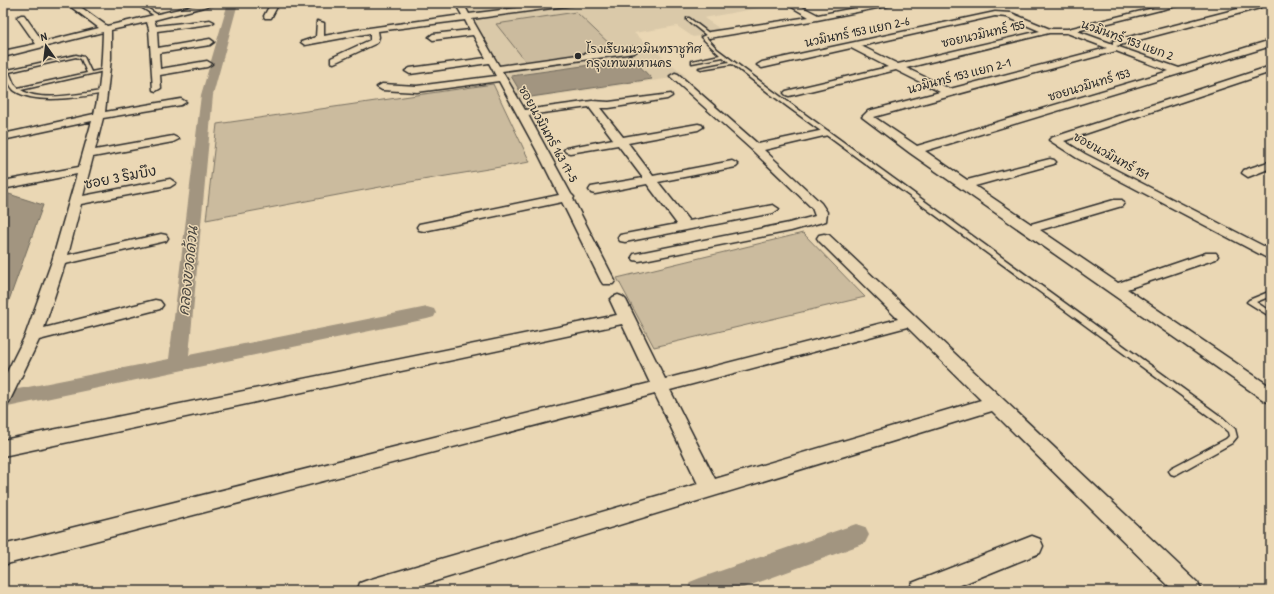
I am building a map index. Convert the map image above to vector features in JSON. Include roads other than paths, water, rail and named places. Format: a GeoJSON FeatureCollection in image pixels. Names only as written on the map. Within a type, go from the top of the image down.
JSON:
{"type":"FeatureCollection","features":[{"type":"Feature","properties":{"kind":"street"},"geometry":{"type":"LineString","coordinates":[[70,3],[107,30]]}},
{"type":"Feature","properties":{"kind":"street"},"geometry":{"type":"LineString","coordinates":[[3,54],[107,30],[198,5],[215,3]]}},
{"type":"Feature","properties":{"kind":"street"},"geometry":{"type":"LineString","coordinates":[[268,16],[275,3]]}},
{"type":"Feature","properties":{"kind":"street","name":"ซอยนวมินทร์ 163 17-5"},"geometry":{"type":"LineString","coordinates":[[459,3],[525,117],[568,198],[608,280]]}},
{"type":"Feature","properties":{"kind":"street"},"geometry":{"type":"LineString","coordinates":[[305,42],[320,38],[373,30],[573,3]]}},
{"type":"Feature","properties":{"kind":"street"},"geometry":{"type":"LineString","coordinates":[[789,3],[817,18]]}},
{"type":"Feature","properties":{"kind":"street"},"geometry":{"type":"LineString","coordinates":[[710,35],[817,18],[892,3]]}},
{"type":"Feature","properties":{"kind":"street","name":"ซอยนวมินทร์ 155"},"geometry":{"type":"LineString","coordinates":[[789,93],[1049,31],[1068,31],[1131,23],[1160,9],[1184,3]]}},
{"type":"Feature","properties":{"kind":"street","name":"นวมินทร์ 153 แยก 2-1"},"geometry":{"type":"LineString","coordinates":[[914,151],[869,120],[868,115],[1115,46],[1158,32],[1257,6]]}},
{"type":"Feature","properties":{"kind":"street","name":"นวมินทร์ 153 แยก 2-6"},"geometry":{"type":"LineString","coordinates":[[762,65],[995,14],[1008,15],[1049,31]]}},
{"type":"Feature","properties":{"kind":"street"},"geometry":{"type":"LineString","coordinates":[[21,17],[41,45]]}},
{"type":"Feature","properties":{"kind":"street"},"geometry":{"type":"LineString","coordinates":[[154,18],[153,30],[156,88]]}},
{"type":"Feature","properties":{"kind":"street"},"geometry":{"type":"LineString","coordinates":[[153,30],[210,22]]}},
{"type":"Feature","properties":{"kind":"street"},"geometry":{"type":"LineString","coordinates":[[320,23],[320,38]]}},
{"type":"Feature","properties":{"kind":"street"},"geometry":{"type":"LineString","coordinates":[[1131,23],[1158,32]]}},
{"type":"Feature","properties":{"kind":"street"},"geometry":{"type":"LineString","coordinates":[[3,396],[33,336],[59,261],[89,154],[103,97],[106,70],[107,30]]}},
{"type":"Feature","properties":{"kind":"street"},"geometry":{"type":"LineString","coordinates":[[334,60],[374,41],[376,37],[373,30]]}},
{"type":"Feature","properties":{"kind":"street","name":"นวมินทร์ 153 แยก 2"},"geometry":{"type":"LineString","coordinates":[[1068,31],[1115,46],[1178,71]]}},
{"type":"Feature","properties":{"kind":"street"},"geometry":{"type":"LineString","coordinates":[[433,37],[475,32]]}},
{"type":"Feature","properties":{"kind":"street"},"geometry":{"type":"LineString","coordinates":[[154,51],[210,42]]}},
{"type":"Feature","properties":{"kind":"street","name":"ซอยนวมินทร์ 153"},"geometry":{"type":"LineString","coordinates":[[914,151],[1271,43]]}},
{"type":"Feature","properties":{"kind":"street"},"geometry":{"type":"LineString","coordinates":[[854,46],[947,92]]}},
{"type":"Feature","properties":{"kind":"street"},"geometry":{"type":"LineString","coordinates":[[382,87],[417,89],[496,69],[634,50]]}},
{"type":"Feature","properties":{"kind":"street"},"geometry":{"type":"LineString","coordinates":[[155,73],[207,64]]}},
{"type":"Feature","properties":{"kind":"street"},"geometry":{"type":"LineString","coordinates":[[410,71],[496,69]]}},
{"type":"Feature","properties":{"kind":"street","name":"ซอยนวมินทร์ 151"},"geometry":{"type":"LineString","coordinates":[[1271,69],[1055,140],[1081,156],[1271,256]]}},
{"type":"Feature","properties":{"kind":"street"},"geometry":{"type":"LineString","coordinates":[[639,257],[791,227],[821,218],[821,212],[817,206],[756,148],[675,76]]}},
{"type":"Feature","properties":{"kind":"street"},"geometry":{"type":"LineString","coordinates":[[525,117],[667,96]]}},
{"type":"Feature","properties":{"kind":"street"},"geometry":{"type":"LineString","coordinates":[[3,137],[98,116],[181,102]]}},
{"type":"Feature","properties":{"kind":"street"},"geometry":{"type":"LineString","coordinates":[[595,107],[619,141],[686,226]]}},
{"type":"Feature","properties":{"kind":"street"},"geometry":{"type":"LineString","coordinates":[[570,150],[698,127]]}},
{"type":"Feature","properties":{"kind":"street"},"geometry":{"type":"LineString","coordinates":[[756,148],[824,133]]}},
{"type":"Feature","properties":{"kind":"street"},"geometry":{"type":"LineString","coordinates":[[89,154],[173,139]]}},
{"type":"Feature","properties":{"kind":"street"},"geometry":{"type":"LineString","coordinates":[[914,151],[1117,288],[1271,396]]}},
{"type":"Feature","properties":{"kind":"street"},"geometry":{"type":"LineString","coordinates":[[964,185],[1050,162]]}},
{"type":"Feature","properties":{"kind":"street"},"geometry":{"type":"LineString","coordinates":[[1248,173],[1271,164]]}},
{"type":"Feature","properties":{"kind":"street"},"geometry":{"type":"LineString","coordinates":[[595,190],[732,165]]}},
{"type":"Feature","properties":{"kind":"street"},"geometry":{"type":"LineString","coordinates":[[3,185],[84,169]]}},
{"type":"Feature","properties":{"kind":"street","name":"ซอย 3 ริมบึง"},"geometry":{"type":"LineString","coordinates":[[75,201],[170,183]]}},
{"type":"Feature","properties":{"kind":"street"},"geometry":{"type":"LineString","coordinates":[[424,227],[568,198]]}},
{"type":"Feature","properties":{"kind":"street"},"geometry":{"type":"LineString","coordinates":[[1029,229],[1118,203]]}},
{"type":"Feature","properties":{"kind":"street"},"geometry":{"type":"LineString","coordinates":[[625,238],[773,209]]}},
{"type":"Feature","properties":{"kind":"street"},"geometry":{"type":"LineString","coordinates":[[59,261],[161,238]]}},
{"type":"Feature","properties":{"kind":"street"},"geometry":{"type":"LineString","coordinates":[[824,238],[1190,591]]}},
{"type":"Feature","properties":{"kind":"street"},"geometry":{"type":"LineString","coordinates":[[1117,288],[1211,256]]}},
{"type":"Feature","properties":{"kind":"street"},"geometry":{"type":"LineString","coordinates":[[618,300],[710,489]]}},
{"type":"Feature","properties":{"kind":"street"},"geometry":{"type":"LineString","coordinates":[[33,336],[155,305]]}},
{"type":"Feature","properties":{"kind":"street"},"geometry":{"type":"LineString","coordinates":[[3,448],[627,318]]}},
{"type":"Feature","properties":{"kind":"street"},"geometry":{"type":"LineString","coordinates":[[3,555],[910,321]]}},
{"type":"Feature","properties":{"kind":"street"},"geometry":{"type":"LineString","coordinates":[[368,591],[995,403]]}},
{"type":"Feature","properties":{"kind":"street"},"geometry":{"type":"LineString","coordinates":[[920,591],[1032,546]]}},
{"type":"Feature","properties":{"kind":"lane"},"geometry":{"type":"LineString","coordinates":[[137,3],[154,18]]}},
{"type":"Feature","properties":{"kind":"lane"},"geometry":{"type":"LineString","coordinates":[[1141,3],[1160,9]]}},
{"type":"Feature","properties":{"kind":"lane"},"geometry":{"type":"LineString","coordinates":[[688,19],[710,35]]}},
{"type":"Feature","properties":{"kind":"lane"},"geometry":{"type":"LineString","coordinates":[[710,35],[703,38],[732,63],[824,133],[1220,420],[1232,432],[1233,437],[1229,441],[1174,471]]}},
{"type":"Feature","properties":{"kind":"lane"},"geometry":{"type":"LineString","coordinates":[[7,71],[76,56],[83,58],[89,73]]}},
{"type":"Feature","properties":{"kind":"lane"},"geometry":{"type":"LineString","coordinates":[[693,62],[724,56]]}},
{"type":"Feature","properties":{"kind":"lane"},"geometry":{"type":"LineString","coordinates":[[701,68],[732,63]]}},
{"type":"Feature","properties":{"kind":"lane"},"geometry":{"type":"LineString","coordinates":[[3,65],[16,90],[26,94],[39,97],[103,97]]}},
{"type":"Feature","properties":{"kind":"lane"},"geometry":{"type":"LineString","coordinates":[[16,90],[106,70]]}},
{"type":"Feature","properties":{"kind":"lane"},"geometry":{"type":"LineString","coordinates":[[1271,293],[1250,302],[1271,315]]}},
{"type":"Feature","properties":{"kind":"waterway","name":"คลองขวดด้วน"},"geometry":{"type":"LineString","coordinates":[[178,364],[207,95],[233,3]]}},
{"type":"Feature","properties":{"kind":"waterway"},"geometry":{"type":"LineString","coordinates":[[178,364],[427,313]]}},
{"type":"Feature","properties":{"kind":"waterway","name":"คลองขวดด้วน"},"geometry":{"type":"LineString","coordinates":[[3,400],[178,364]]}},
{"type":"Feature","properties":{"kind":"waterway"},"geometry":{"type":"LineString","coordinates":[[700,591],[856,535]]}},
{"type":"Feature","properties":{"kind":"place","name":"โรงเรียนนวมินทราชูทิศ กรุงเทพมหานคร"},"geometry":{"type":"Point","coordinates":[578,56]}}]}
